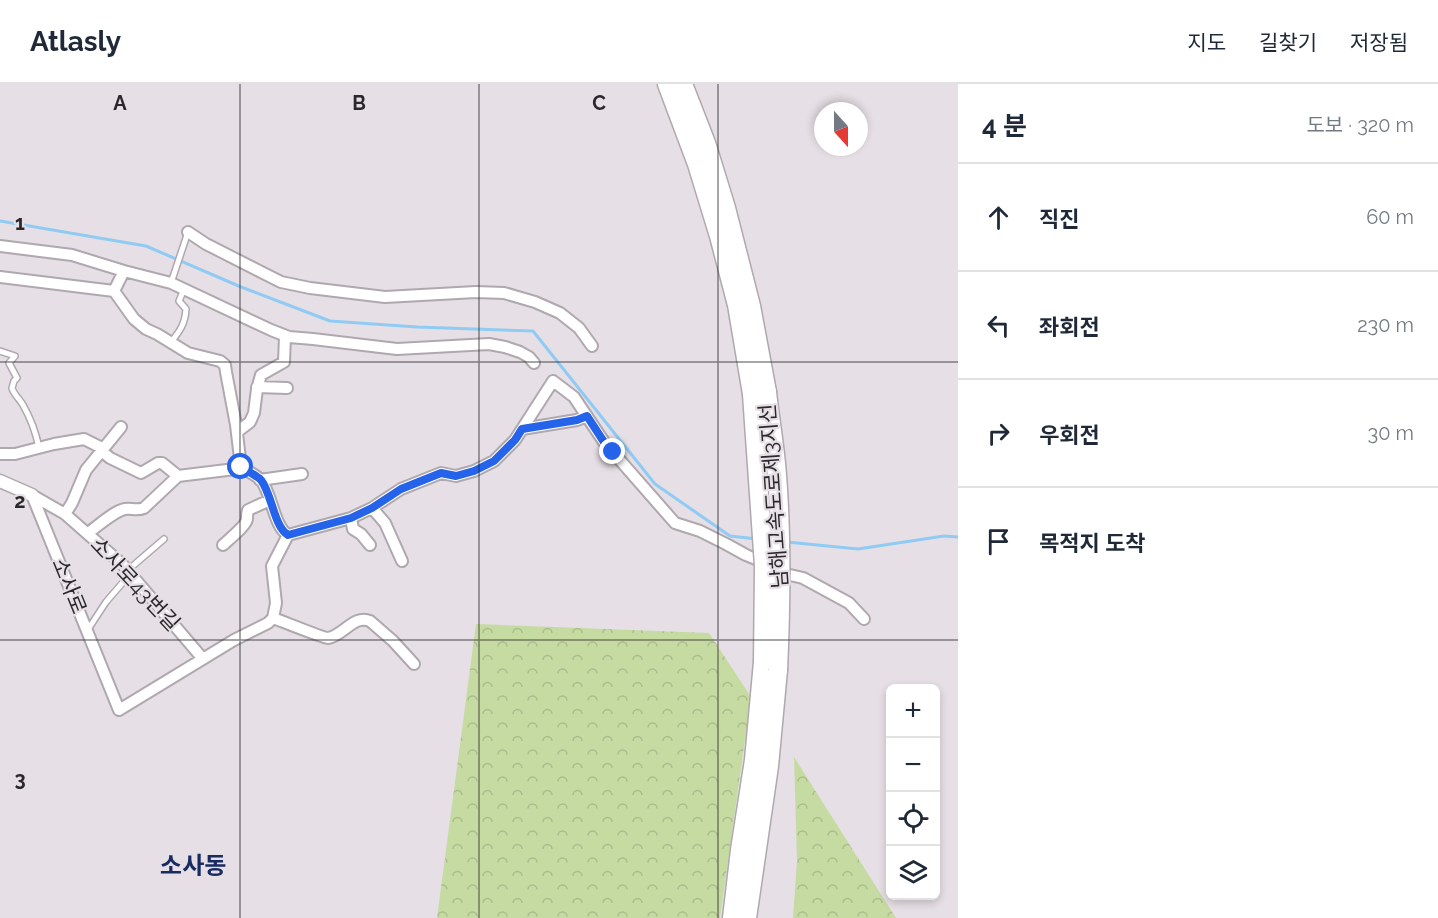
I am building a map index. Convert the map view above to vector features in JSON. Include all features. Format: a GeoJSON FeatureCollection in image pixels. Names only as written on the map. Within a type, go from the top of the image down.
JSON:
{"type":"FeatureCollection","features":[{"type":"Feature","properties":{"kind":"highway","name":"남해고속도로제3지선"},"geometry":{"type":"LineString","coordinates":[[667,84],[697,164],[719,236],[760,393],[777,475],[781,606],[754,760],[732,918]]}},
{"type":"Feature","properties":{"kind":"highway","name":"남해고속도로제3지선"},"geometry":{"type":"LineString","coordinates":[[683,84],[706,143],[726,208],[751,306],[760,393]]}},
{"type":"Feature","properties":{"kind":"highway","name":"남해고속도로제3지선"},"geometry":{"type":"LineString","coordinates":[[747,918],[769,766],[770,666]]}},
{"type":"Feature","properties":{"kind":"street"},"geometry":{"type":"LineString","coordinates":[[188,232],[206,244],[281,282],[310,288],[385,297],[476,292],[504,293],[535,302],[560,313],[579,328],[592,346]]}},
{"type":"Feature","properties":{"kind":"street"},"geometry":{"type":"LineString","coordinates":[[0,246],[72,255],[171,283],[285,336],[397,349],[489,344],[520,352],[534,363]]}},
{"type":"Feature","properties":{"kind":"street"},"geometry":{"type":"LineString","coordinates":[[114,291],[124,271]]}},
{"type":"Feature","properties":{"kind":"street"},"geometry":{"type":"LineString","coordinates":[[0,277],[114,291],[127,310],[146,329],[188,353],[220,361],[225,365],[241,467],[260,480],[282,531],[288,535]]}},
{"type":"Feature","properties":{"kind":"street"},"geometry":{"type":"LineString","coordinates":[[237,432],[250,422],[261,375],[284,362],[285,336]]}},
{"type":"Feature","properties":{"kind":"street"},"geometry":{"type":"LineString","coordinates":[[203,659],[273,618],[276,603],[272,566],[288,535],[351,518],[372,508],[401,489],[441,473],[456,476],[474,471],[494,461],[515,440],[553,381],[574,397],[604,442],[675,523],[700,531],[758,560],[770,571],[803,578],[849,603],[864,619]]}},
{"type":"Feature","properties":{"kind":"street"},"geometry":{"type":"LineString","coordinates":[[258,387],[287,388]]}},
{"type":"Feature","properties":{"kind":"street"},"geometry":{"type":"LineString","coordinates":[[522,429],[577,420],[587,416]]}},
{"type":"Feature","properties":{"kind":"street"},"geometry":{"type":"LineString","coordinates":[[65,514],[86,470],[102,448],[122,427]]}},
{"type":"Feature","properties":{"kind":"street"},"geometry":{"type":"LineString","coordinates":[[0,454],[15,454],[84,439],[102,448],[110,458],[141,473],[162,463],[178,476]]}},
{"type":"Feature","properties":{"kind":"street"},"geometry":{"type":"LineString","coordinates":[[88,533],[124,509],[144,508],[178,476],[241,467]]}},
{"type":"Feature","properties":{"kind":"street"},"geometry":{"type":"LineString","coordinates":[[260,480],[303,474]]}},
{"type":"Feature","properties":{"kind":"street"},"geometry":{"type":"LineString","coordinates":[[0,481],[32,495]]}},
{"type":"Feature","properties":{"kind":"street","name":"소사로43번길"},"geometry":{"type":"LineString","coordinates":[[32,495],[65,514],[129,572],[203,659]]}},
{"type":"Feature","properties":{"kind":"street","name":"소사로"},"geometry":{"type":"LineString","coordinates":[[32,495],[119,710],[203,659]]}},
{"type":"Feature","properties":{"kind":"street"},"geometry":{"type":"LineString","coordinates":[[223,545],[244,524],[248,510],[270,500]]}},
{"type":"Feature","properties":{"kind":"street"},"geometry":{"type":"LineString","coordinates":[[372,508],[385,523],[402,561]]}},
{"type":"Feature","properties":{"kind":"street"},"geometry":{"type":"LineString","coordinates":[[351,518],[353,529],[361,534],[370,545]]}},
{"type":"Feature","properties":{"kind":"street"},"geometry":{"type":"LineString","coordinates":[[273,618],[327,638],[358,620],[367,619],[393,641],[414,664]]}},
{"type":"Feature","properties":{"kind":"lane"},"geometry":{"type":"LineString","coordinates":[[171,283],[188,232]]}},
{"type":"Feature","properties":{"kind":"lane"},"geometry":{"type":"LineString","coordinates":[[171,342],[186,320],[186,309],[179,301],[184,289]]}},
{"type":"Feature","properties":{"kind":"lane"},"geometry":{"type":"LineString","coordinates":[[0,351],[15,356],[9,363],[17,378],[12,388],[34,426],[39,448]]}},
{"type":"Feature","properties":{"kind":"lane"},"geometry":{"type":"LineString","coordinates":[[87,631],[129,572],[164,539]]}},
{"type":"Feature","properties":{"kind":"green space"},"geometry":{"type":"Polygon","coordinates":[[[476,624],[709,633],[751,697],[720,918],[437,918],[476,624]]]}},
{"type":"Feature","properties":{"kind":"green space"},"geometry":{"type":"Polygon","coordinates":[[[794,757],[896,918],[793,918],[797,861],[794,757]]]}},
{"type":"Feature","properties":{"kind":"waterway"},"geometry":{"type":"LineString","coordinates":[[0,221],[146,246],[241,287],[330,321],[533,331],[655,484],[730,536],[757,539]]}},
{"type":"Feature","properties":{"kind":"waterway"},"geometry":{"type":"LineString","coordinates":[[787,542],[858,549],[944,536],[958,537]]}},
{"type":"Feature","properties":{"kind":"district","name":"소사동"},"geometry":{"type":"Point","coordinates":[193,866]}},
{"type":"Feature","properties":{"kind":"route"},"geometry":{"type":"LineString","coordinates":[[241,467],[260,480],[282,531],[288,535],[351,518],[372,508],[401,489],[441,473],[456,476],[474,471],[494,461],[515,440],[522,429],[577,420],[587,416],[613,452]]}}]}
